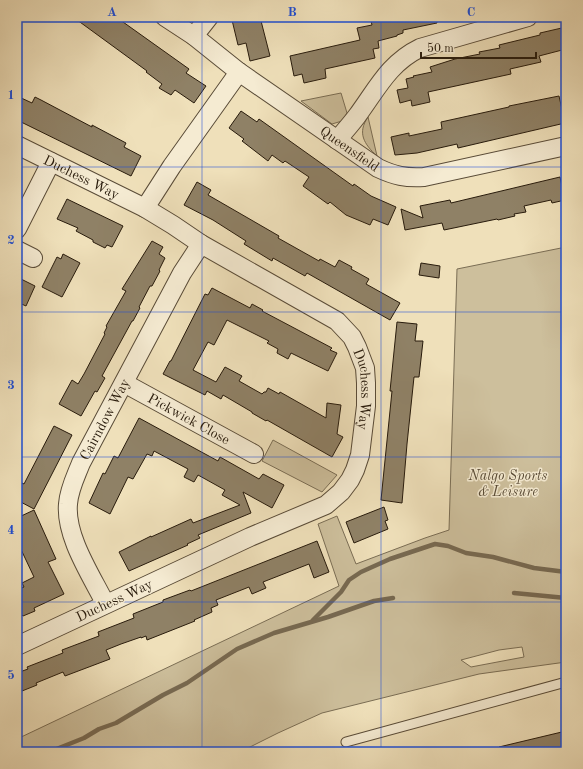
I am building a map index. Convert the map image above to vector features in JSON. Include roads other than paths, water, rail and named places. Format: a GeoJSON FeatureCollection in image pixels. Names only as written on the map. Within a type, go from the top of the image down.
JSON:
{"type":"FeatureCollection","features":[{"type":"Feature","properties":{"kind":"street","name":"Queensfield"},"geometry":{"type":"LineString","coordinates":[[164,17],[194,36],[239,72],[378,168],[399,177],[424,177],[566,146]]}},
{"type":"Feature","properties":{"kind":"street"},"geometry":{"type":"LineString","coordinates":[[194,36],[209,17]]}},
{"type":"Feature","properties":{"kind":"street"},"geometry":{"type":"LineString","coordinates":[[337,140],[394,66],[409,54],[420,48],[528,17]]}},
{"type":"Feature","properties":{"kind":"street"},"geometry":{"type":"LineString","coordinates":[[145,208],[172,166],[239,72]]}},
{"type":"Feature","properties":{"kind":"street","name":"Duchess Way"},"geometry":{"type":"LineString","coordinates":[[17,145],[145,208],[201,244],[337,321],[352,338],[362,359],[365,368],[366,383],[366,406],[360,455],[350,480],[341,492],[326,505],[250,537],[106,603],[17,646]]}},
{"type":"Feature","properties":{"kind":"street"},"geometry":{"type":"LineString","coordinates":[[17,229],[51,162]]}},
{"type":"Feature","properties":{"kind":"street","name":"Cairndow Way"},"geometry":{"type":"LineString","coordinates":[[106,603],[75,542],[69,521],[68,503],[71,489],[81,463],[182,273],[201,244]]}},
{"type":"Feature","properties":{"kind":"street","name":"Pickwick Close"},"geometry":{"type":"LineString","coordinates":[[124,383],[254,454]]}},
{"type":"Feature","properties":{"kind":"lane"},"geometry":{"type":"LineString","coordinates":[[346,742],[566,682]]}},
{"type":"Feature","properties":{"kind":"waterway"},"geometry":{"type":"LineString","coordinates":[[313,620],[341,592],[349,580],[361,572],[390,559],[435,544],[448,546],[466,553],[493,557],[534,568],[566,572]]}},
{"type":"Feature","properties":{"kind":"waterway"},"geometry":{"type":"LineString","coordinates":[[514,593],[566,598]]}},
{"type":"Feature","properties":{"kind":"waterway"},"geometry":{"type":"LineString","coordinates":[[49,752],[84,738],[99,729],[116,723],[163,695],[187,683],[237,649],[274,633],[328,617],[374,601],[393,598]]}},
{"type":"Feature","properties":{"kind":"park label","name":"Nalgo Sports & Leisure"},"geometry":{"type":"Point","coordinates":[508,484]}}]}
